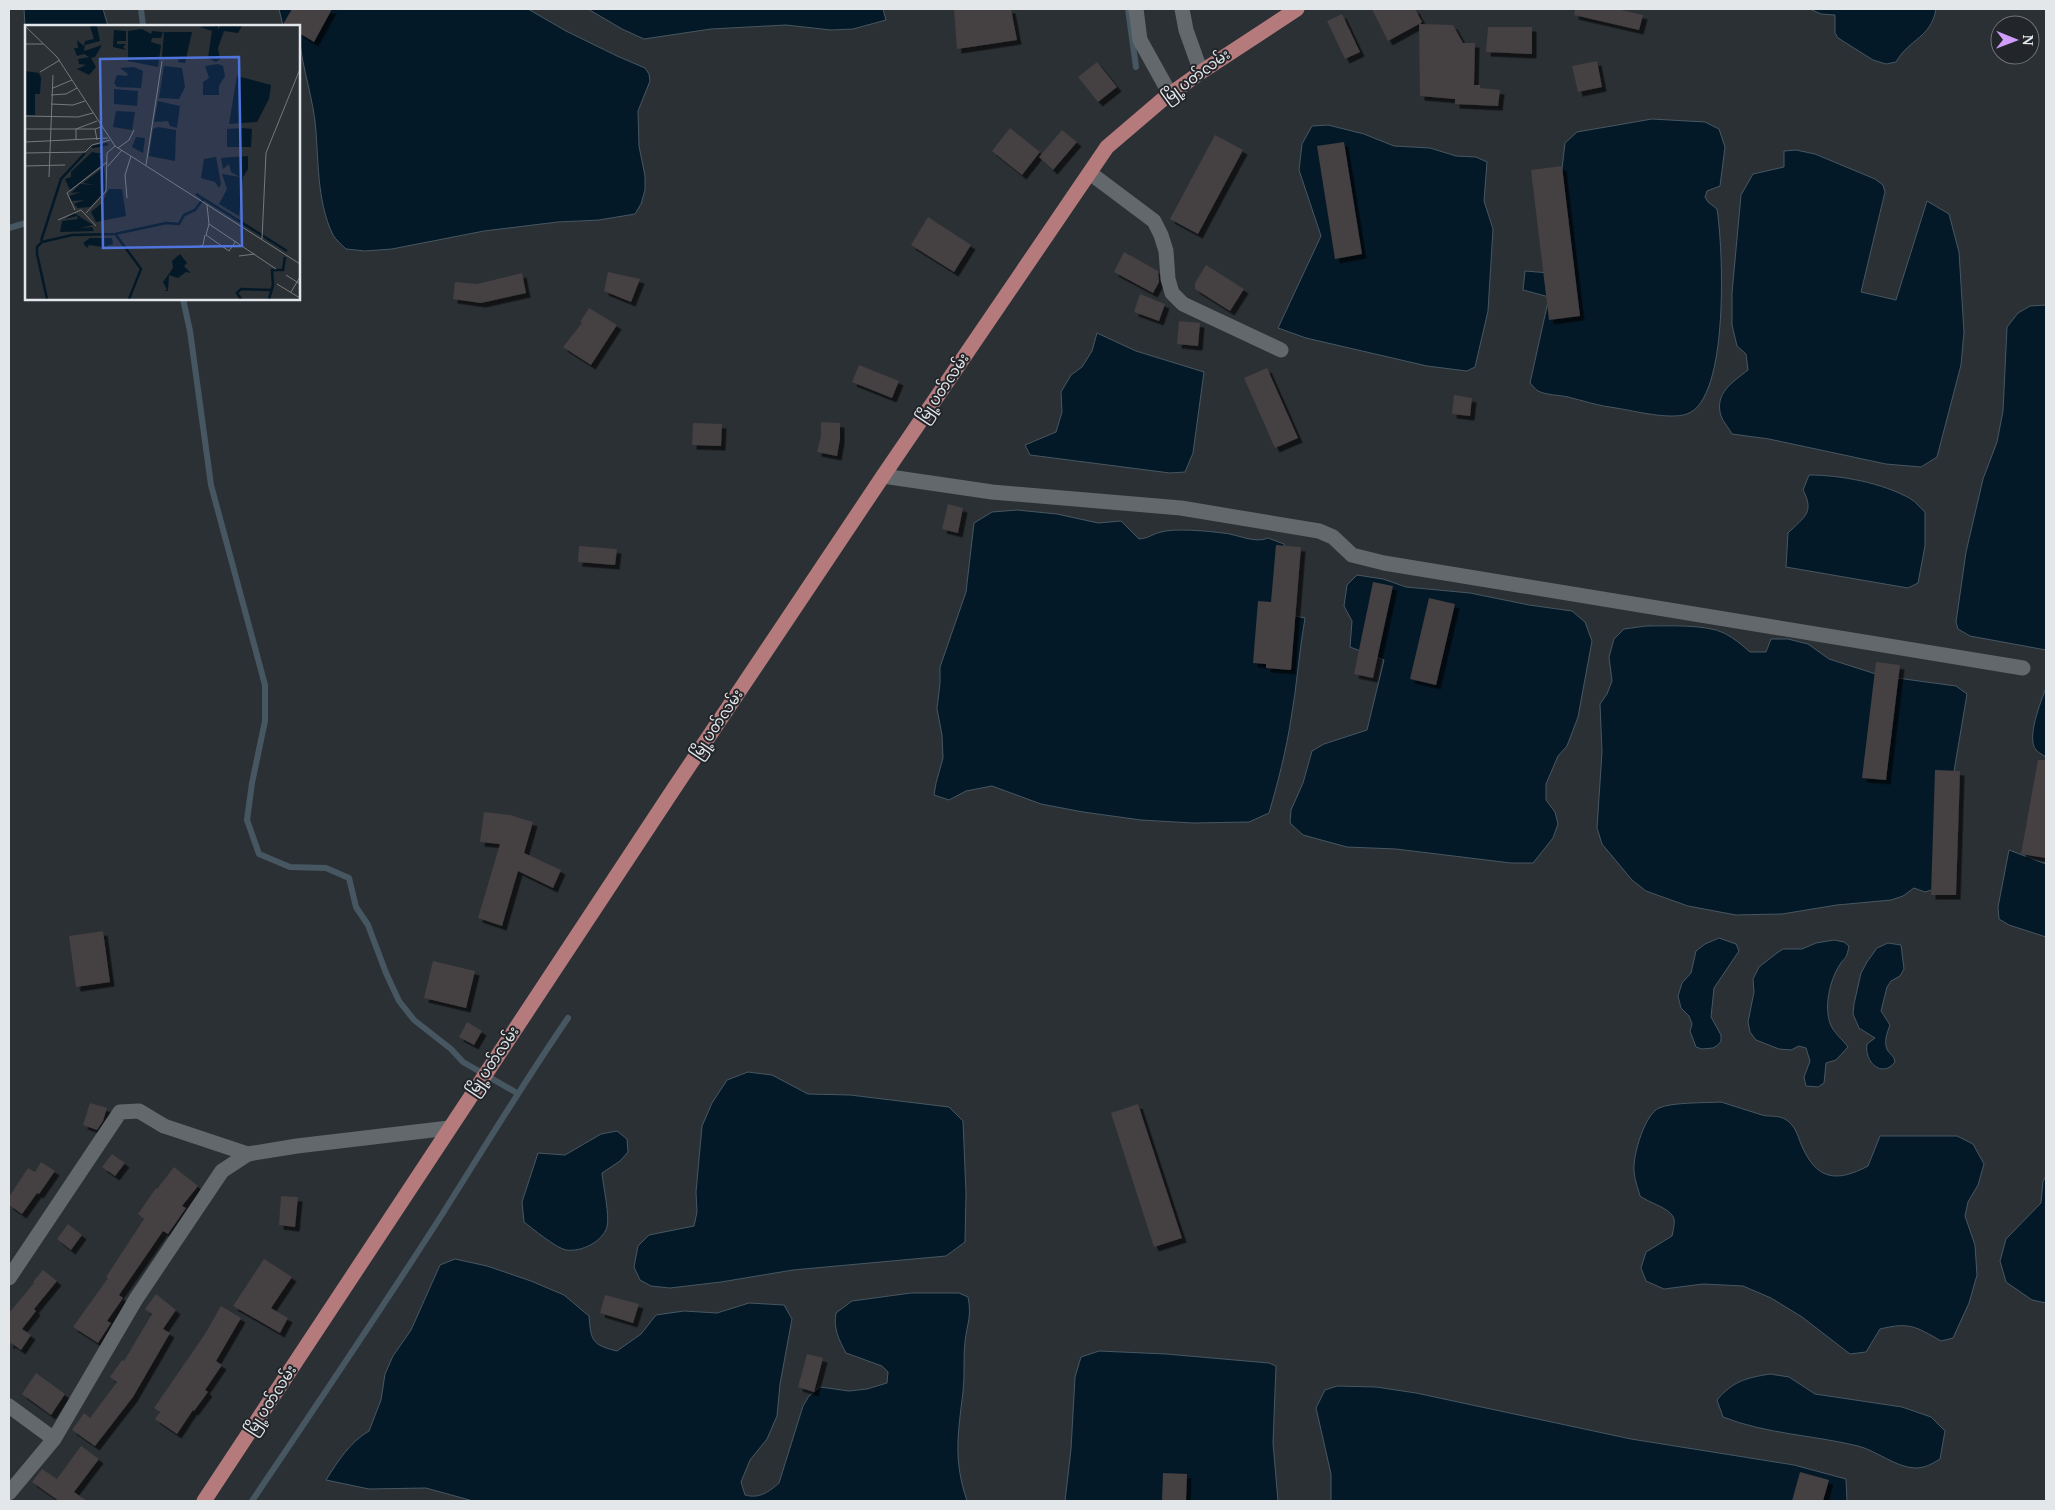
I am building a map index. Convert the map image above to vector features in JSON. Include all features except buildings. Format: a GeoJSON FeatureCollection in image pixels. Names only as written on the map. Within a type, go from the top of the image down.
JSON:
{"type":"FeatureCollection","features":[{"type":"Feature","properties":{"kind":"main road","name":"မြို့ပတ်လမ်း"},"geometry":{"type":"LineString","coordinates":[[204,1501],[449,1128],[883,476],[1107,147],[1170,94],[1200,72],[1297,9]]}},
{"type":"Feature","properties":{"kind":"street"},"geometry":{"type":"LineString","coordinates":[[1136,9],[1140,40],[1170,94]]}},
{"type":"Feature","properties":{"kind":"street"},"geometry":{"type":"LineString","coordinates":[[1182,9],[1186,30],[1200,72]]}},
{"type":"Feature","properties":{"kind":"street"},"geometry":{"type":"LineString","coordinates":[[1090,173],[1154,221],[1166,251],[1168,279],[1172,293],[1183,304],[1281,350]]}},
{"type":"Feature","properties":{"kind":"street"},"geometry":{"type":"LineString","coordinates":[[883,476],[992,492],[1181,508],[1319,531],[1333,537],[1352,555],[1384,563],[2023,668]]}},
{"type":"Feature","properties":{"kind":"street"},"geometry":{"type":"LineString","coordinates":[[9,1278],[120,1112],[139,1111],[164,1126],[248,1154]]}},
{"type":"Feature","properties":{"kind":"street"},"geometry":{"type":"LineString","coordinates":[[9,1493],[54,1439],[136,1299],[222,1171],[248,1154],[297,1146],[449,1128]]}},
{"type":"Feature","properties":{"kind":"street"},"geometry":{"type":"LineString","coordinates":[[9,1406],[54,1439]]}},
{"type":"Feature","properties":{"kind":"water"},"geometry":{"type":"Polygon","coordinates":[[[24,9],[103,9],[108,25],[25,25],[24,9]]]}},
{"type":"Feature","properties":{"kind":"water"},"geometry":{"type":"Polygon","coordinates":[[[279,9],[528,9],[566,31],[645,68],[649,74],[650,81],[638,111],[639,146],[645,176],[645,190],[641,204],[635,214],[599,220],[558,222],[484,231],[392,249],[365,251],[346,249],[333,235],[324,208],[319,179],[315,121],[301,50],[300,25],[283,25],[279,9]]]}},
{"type":"Feature","properties":{"kind":"water"},"geometry":{"type":"Polygon","coordinates":[[[588,9],[883,9],[886,20],[853,29],[831,30],[786,25],[711,29],[644,39],[622,29],[588,9]]]}},
{"type":"Feature","properties":{"kind":"water"},"geometry":{"type":"Polygon","coordinates":[[[1810,9],[1936,9],[1930,26],[1925,32],[1907,48],[1896,62],[1886,64],[1873,60],[1838,38],[1835,33],[1835,15],[1821,14],[1810,9]]]}},
{"type":"Feature","properties":{"kind":"water"},"geometry":{"type":"Polygon","coordinates":[[[1652,119],[1705,122],[1719,129],[1725,147],[1720,186],[1707,191],[1705,197],[1717,209],[1719,228],[1721,286],[1717,352],[1711,381],[1701,402],[1687,414],[1680,416],[1662,416],[1604,406],[1538,391],[1530,383],[1549,297],[1523,290],[1525,271],[1550,273],[1565,143],[1577,132],[1652,119]]]}},
{"type":"Feature","properties":{"kind":"water"},"geometry":{"type":"Polygon","coordinates":[[[1328,125],[1364,134],[1394,146],[1430,148],[1456,156],[1476,157],[1487,162],[1484,201],[1493,229],[1488,311],[1475,367],[1467,371],[1427,366],[1306,338],[1278,328],[1321,236],[1299,170],[1302,144],[1312,126],[1328,125]]]}},
{"type":"Feature","properties":{"kind":"water"},"geometry":{"type":"Polygon","coordinates":[[[1796,150],[1815,154],[1875,179],[1883,185],[1885,192],[1861,292],[1896,300],[1927,201],[1949,214],[1959,252],[1964,332],[1961,365],[1937,457],[1921,467],[1886,464],[1769,439],[1732,434],[1721,416],[1720,401],[1726,389],[1748,370],[1746,354],[1737,346],[1732,325],[1732,293],[1741,195],[1753,174],[1784,167],[1784,151],[1796,150]]]}},
{"type":"Feature","properties":{"kind":"water"},"geometry":{"type":"Polygon","coordinates":[[[2046,305],[2046,650],[1970,636],[1958,629],[1956,622],[1966,552],[1983,479],[1997,442],[2003,411],[2007,327],[2018,313],[2030,306],[2046,305]]]}},
{"type":"Feature","properties":{"kind":"water"},"geometry":{"type":"Polygon","coordinates":[[[1097,333],[1136,351],[1204,372],[1193,453],[1185,472],[1170,473],[1030,455],[1025,445],[1056,432],[1062,412],[1061,392],[1071,375],[1082,367],[1092,351],[1097,333]]]}},
{"type":"Feature","properties":{"kind":"water"},"geometry":{"type":"Polygon","coordinates":[[[1809,475],[1835,476],[1875,484],[1900,493],[1916,503],[1925,512],[1925,546],[1918,583],[1908,588],[1786,567],[1788,533],[1803,518],[1808,509],[1803,490],[1809,475]]]}},
{"type":"Feature","properties":{"kind":"water"},"geometry":{"type":"Polygon","coordinates":[[[1017,510],[1057,514],[1098,523],[1121,521],[1139,539],[1167,531],[1191,530],[1209,531],[1257,540],[1268,538],[1284,544],[1288,556],[1278,612],[1305,618],[1289,731],[1269,813],[1249,822],[1193,823],[1141,820],[1083,812],[1041,804],[992,786],[966,791],[949,800],[934,795],[943,758],[942,735],[937,709],[940,667],[966,592],[974,523],[992,512],[1017,510]]]}},
{"type":"Feature","properties":{"kind":"water"},"geometry":{"type":"Polygon","coordinates":[[[1357,575],[1383,579],[1406,587],[1470,593],[1529,605],[1572,611],[1585,622],[1592,641],[1578,717],[1567,746],[1558,756],[1546,784],[1546,800],[1555,812],[1558,824],[1553,838],[1533,863],[1511,863],[1396,849],[1347,847],[1303,835],[1290,823],[1291,810],[1303,783],[1312,751],[1324,744],[1367,730],[1384,660],[1350,647],[1352,621],[1344,606],[1347,585],[1357,575]]]}},
{"type":"Feature","properties":{"kind":"water"},"geometry":{"type":"Polygon","coordinates":[[[1646,626],[1686,626],[1716,630],[1731,637],[1750,652],[1766,652],[1771,639],[1788,639],[1808,644],[1829,659],[1882,676],[1956,686],[1967,694],[1949,801],[1938,888],[1925,892],[1914,888],[1903,896],[1891,900],[1837,905],[1782,914],[1736,915],[1688,906],[1646,891],[1632,880],[1602,844],[1597,828],[1602,752],[1600,704],[1607,694],[1612,681],[1609,657],[1614,639],[1624,629],[1646,626]]]}},
{"type":"Feature","properties":{"kind":"water"},"geometry":{"type":"Polygon","coordinates":[[[2046,688],[2046,757],[2036,750],[2033,744],[2033,729],[2046,688]]]}},
{"type":"Feature","properties":{"kind":"water"},"geometry":{"type":"Polygon","coordinates":[[[2009,850],[2046,864],[2046,937],[2009,925],[1999,919],[1998,907],[2009,850]]]}},
{"type":"Feature","properties":{"kind":"water"},"geometry":{"type":"Polygon","coordinates":[[[1719,938],[1736,944],[1739,951],[1714,988],[1711,1017],[1721,1035],[1721,1041],[1713,1048],[1702,1049],[1696,1047],[1690,1031],[1692,1024],[1689,1016],[1681,1008],[1678,996],[1682,983],[1691,973],[1696,951],[1705,944],[1719,938]]]}},
{"type":"Feature","properties":{"kind":"water"},"geometry":{"type":"Polygon","coordinates":[[[1834,940],[1844,942],[1849,946],[1831,986],[1828,1016],[1833,1029],[1848,1047],[1836,1060],[1826,1063],[1824,1083],[1818,1087],[1806,1086],[1804,1077],[1810,1061],[1806,1048],[1799,1046],[1791,1050],[1779,1049],[1756,1040],[1750,1032],[1748,1022],[1754,992],[1753,979],[1759,967],[1783,949],[1802,949],[1816,943],[1834,940]]]}},
{"type":"Feature","properties":{"kind":"water"},"geometry":{"type":"Polygon","coordinates":[[[1888,943],[1901,945],[1904,969],[1900,976],[1891,981],[1887,987],[1881,1011],[1890,1025],[1886,1045],[1895,1062],[1890,1067],[1880,1069],[1871,1062],[1867,1051],[1867,1044],[1875,1038],[1859,1028],[1853,1014],[1861,973],[1877,948],[1888,943]]]}},
{"type":"Feature","properties":{"kind":"water"},"geometry":{"type":"Polygon","coordinates":[[[748,1072],[772,1075],[808,1094],[850,1095],[949,1107],[963,1121],[966,1193],[965,1242],[946,1256],[793,1270],[670,1288],[651,1286],[640,1280],[634,1267],[638,1246],[649,1235],[694,1226],[697,1212],[696,1192],[702,1126],[712,1103],[727,1080],[748,1072]]]}},
{"type":"Feature","properties":{"kind":"water"},"geometry":{"type":"Polygon","coordinates":[[[1721,1102],[1788,1121],[1797,1133],[1813,1165],[1828,1175],[1846,1175],[1868,1166],[1880,1136],[1957,1136],[1973,1144],[1984,1164],[1978,1185],[1968,1202],[1965,1216],[1975,1245],[1977,1275],[1969,1303],[1953,1338],[1941,1341],[1912,1327],[1890,1327],[1880,1329],[1866,1352],[1850,1354],[1802,1317],[1771,1298],[1743,1286],[1703,1284],[1664,1289],[1646,1281],[1641,1268],[1646,1252],[1672,1236],[1674,1219],[1669,1212],[1640,1196],[1634,1163],[1641,1135],[1649,1118],[1659,1108],[1680,1104],[1721,1102]]]}},
{"type":"Feature","properties":{"kind":"water"},"geometry":{"type":"Polygon","coordinates":[[[617,1131],[627,1139],[628,1152],[620,1161],[602,1173],[607,1208],[607,1227],[601,1237],[585,1248],[562,1249],[524,1222],[522,1202],[538,1153],[565,1155],[601,1134],[617,1131]]]}},
{"type":"Feature","properties":{"kind":"water"},"geometry":{"type":"Polygon","coordinates":[[[2046,1176],[2046,1303],[2032,1300],[2006,1282],[2000,1261],[2006,1239],[2041,1203],[2043,1181],[2046,1176]]]}},
{"type":"Feature","properties":{"kind":"water"},"geometry":{"type":"Polygon","coordinates":[[[455,1259],[487,1266],[564,1295],[589,1316],[594,1341],[602,1347],[617,1351],[641,1334],[656,1315],[684,1311],[717,1313],[749,1303],[784,1305],[792,1319],[780,1384],[777,1416],[767,1439],[750,1460],[741,1482],[745,1495],[750,1496],[764,1494],[779,1483],[803,1406],[809,1396],[820,1387],[849,1391],[867,1389],[887,1383],[888,1372],[882,1366],[846,1353],[836,1329],[836,1313],[852,1301],[911,1293],[959,1293],[968,1297],[969,1315],[964,1348],[964,1386],[958,1446],[960,1472],[967,1501],[473,1501],[426,1488],[369,1489],[326,1480],[350,1446],[369,1431],[381,1400],[385,1374],[393,1356],[411,1330],[440,1265],[455,1259]]]}},
{"type":"Feature","properties":{"kind":"water"},"geometry":{"type":"Polygon","coordinates":[[[1099,1351],[1166,1354],[1269,1363],[1276,1366],[1273,1443],[1278,1501],[1065,1501],[1071,1449],[1075,1377],[1081,1357],[1099,1351]]]}},
{"type":"Feature","properties":{"kind":"water"},"geometry":{"type":"Polygon","coordinates":[[[1770,1374],[1789,1377],[1815,1394],[1902,1407],[1931,1417],[1945,1431],[1940,1459],[1922,1467],[1908,1467],[1858,1446],[1773,1431],[1723,1417],[1717,1400],[1729,1388],[1740,1381],[1770,1374]]]}},
{"type":"Feature","properties":{"kind":"water"},"geometry":{"type":"Polygon","coordinates":[[[1337,1386],[1376,1387],[1416,1393],[1631,1439],[1794,1465],[1846,1479],[1847,1501],[1331,1501],[1331,1474],[1316,1408],[1325,1390],[1337,1386]]]}},
{"type":"Feature","properties":{"kind":"waterway"},"geometry":{"type":"LineString","coordinates":[[141,9],[143,25]]}},
{"type":"Feature","properties":{"kind":"waterway"},"geometry":{"type":"LineString","coordinates":[[1128,9],[1136,67]]}},
{"type":"Feature","properties":{"kind":"waterway"},"geometry":{"type":"LineString","coordinates":[[9,228],[25,223]]}},
{"type":"Feature","properties":{"kind":"waterway"},"geometry":{"type":"LineString","coordinates":[[183,300],[190,331],[211,485],[265,685],[265,721],[252,783],[247,820],[259,854],[290,867],[326,868],[349,878],[356,907],[368,925],[399,1001],[414,1020],[451,1049],[463,1062],[517,1093]]}},
{"type":"Feature","properties":{"kind":"waterway"},"geometry":{"type":"LineString","coordinates":[[252,1501],[396,1286],[568,1018]]}}]}
